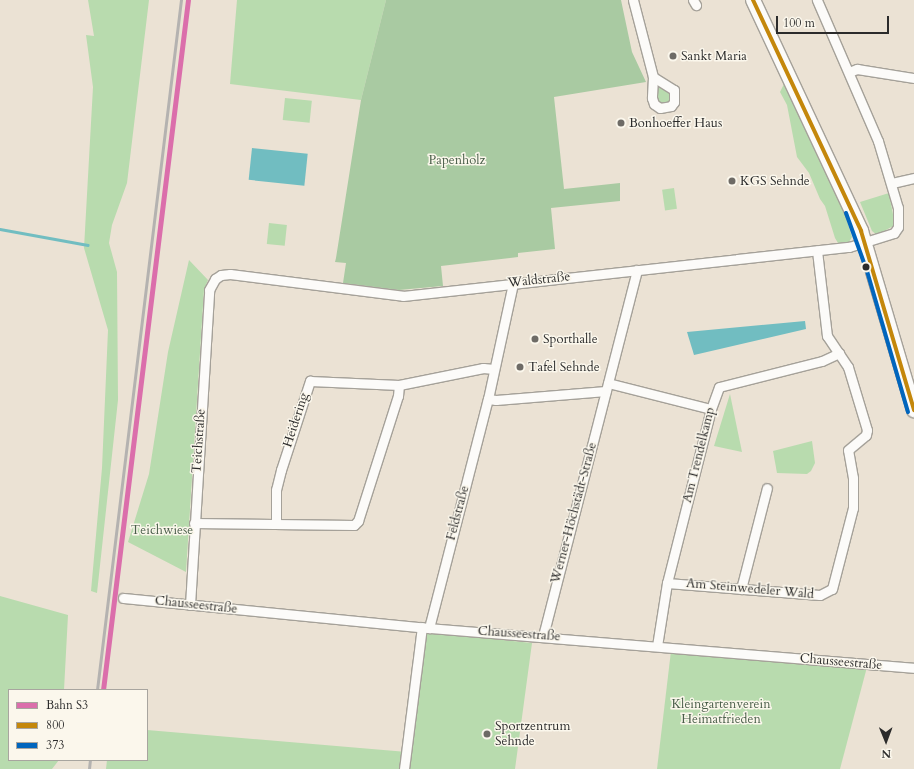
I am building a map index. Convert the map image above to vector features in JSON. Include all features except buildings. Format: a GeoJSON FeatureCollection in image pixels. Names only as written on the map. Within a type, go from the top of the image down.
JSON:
{"type":"FeatureCollection","features":[{"type":"Feature","properties":{"kind":"main road"},"geometry":{"type":"LineString","coordinates":[[753,0],[852,211],[865,242],[913,405]]}},
{"type":"Feature","properties":{"kind":"street"},"geometry":{"type":"LineString","coordinates":[[632,0],[653,77]]}},
{"type":"Feature","properties":{"kind":"street","name":"Waldstraße"},"geometry":{"type":"LineString","coordinates":[[215,279],[230,274],[403,296],[817,250],[865,242],[894,233],[898,227],[898,208],[892,183],[878,141],[817,0]]}},
{"type":"Feature","properties":{"kind":"street"},"geometry":{"type":"LineString","coordinates":[[849,72],[857,69],[914,78]]}},
{"type":"Feature","properties":{"kind":"street"},"geometry":{"type":"LineString","coordinates":[[892,183],[914,178]]}},
{"type":"Feature","properties":{"kind":"street","name":"Am Steinwedeler Wald"},"geometry":{"type":"LineString","coordinates":[[667,583],[820,595],[832,589],[853,508],[853,478],[848,450],[866,435],[866,430],[848,367],[827,336],[817,250]]}},
{"type":"Feature","properties":{"kind":"street","name":"Werner-Höchstädt-Straße"},"geometry":{"type":"LineString","coordinates":[[543,636],[636,270]]}},
{"type":"Feature","properties":{"kind":"street","name":"Teichstraße"},"geometry":{"type":"LineString","coordinates":[[190,605],[209,290],[215,279]]}},
{"type":"Feature","properties":{"kind":"street","name":"Feldstraße"},"geometry":{"type":"LineString","coordinates":[[404,769],[426,627],[488,399],[513,283]]}},
{"type":"Feature","properties":{"kind":"street","name":"Am Trendelkamp"},"geometry":{"type":"LineString","coordinates":[[657,646],[667,583],[711,409],[719,387],[822,361],[839,353]]}},
{"type":"Feature","properties":{"kind":"street","name":"Heidering"},"geometry":{"type":"LineString","coordinates":[[276,524],[276,490],[280,470],[310,380],[398,385],[483,368],[494,369]]}},
{"type":"Feature","properties":{"kind":"street"},"geometry":{"type":"LineString","coordinates":[[194,523],[349,526],[358,521],[398,396],[398,385]]}},
{"type":"Feature","properties":{"kind":"street"},"geometry":{"type":"LineString","coordinates":[[488,399],[496,400],[544,396],[607,387],[711,409]]}},
{"type":"Feature","properties":{"kind":"street"},"geometry":{"type":"LineString","coordinates":[[741,589],[768,488]]}},
{"type":"Feature","properties":{"kind":"street","name":"Chausseestraße"},"geometry":{"type":"LineString","coordinates":[[124,598],[426,627],[914,668]]}},
{"type":"Feature","properties":{"kind":"green space"},"geometry":{"type":"Polygon","coordinates":[[[88,0],[149,0],[127,183],[112,225],[109,243],[117,272],[118,400],[97,593],[91,591],[102,468],[108,330],[84,248],[93,87],[86,35],[94,36],[88,0]]]}},
{"type":"Feature","properties":{"kind":"green space"},"geometry":{"type":"Polygon","coordinates":[[[237,0],[386,0],[361,100],[230,84],[237,0]]]}},
{"type":"Feature","properties":{"kind":"green space","name":"Papenholz"},"geometry":{"type":"Polygon","coordinates":[[[386,0],[621,0],[632,52],[646,82],[554,97],[564,189],[620,183],[620,201],[551,208],[555,249],[518,253],[518,257],[441,266],[443,286],[399,290],[343,283],[346,263],[335,262],[361,100],[386,0]]]}},
{"type":"Feature","properties":{"kind":"green space"},"geometry":{"type":"Polygon","coordinates":[[[658,84],[673,95],[668,105],[657,103],[655,93],[658,84]]]}},
{"type":"Feature","properties":{"kind":"green space"},"geometry":{"type":"Polygon","coordinates":[[[784,84],[842,205],[852,237],[849,242],[838,243],[825,206],[820,199],[809,173],[797,157],[787,105],[780,92],[784,84]]]}},
{"type":"Feature","properties":{"kind":"green space"},"geometry":{"type":"Polygon","coordinates":[[[285,98],[312,101],[310,123],[283,120],[285,98]]]}},
{"type":"Feature","properties":{"kind":"green space"},"geometry":{"type":"Polygon","coordinates":[[[674,188],[677,209],[665,210],[662,190],[674,188]]]}},
{"type":"Feature","properties":{"kind":"green space"},"geometry":{"type":"Polygon","coordinates":[[[889,193],[895,225],[877,235],[872,231],[860,202],[889,193]]]}},
{"type":"Feature","properties":{"kind":"green space"},"geometry":{"type":"Polygon","coordinates":[[[269,223],[287,225],[285,246],[267,244],[269,223]]]}},
{"type":"Feature","properties":{"kind":"green space","name":"Teichwiese"},"geometry":{"type":"Polygon","coordinates":[[[189,260],[208,280],[204,290],[186,572],[128,542],[149,474],[168,352],[189,260]]]}},
{"type":"Feature","properties":{"kind":"green space"},"geometry":{"type":"Polygon","coordinates":[[[730,394],[742,452],[714,446],[730,394]]]}},
{"type":"Feature","properties":{"kind":"green space"},"geometry":{"type":"Polygon","coordinates":[[[812,441],[815,463],[811,471],[807,474],[777,473],[773,451],[812,441]]]}},
{"type":"Feature","properties":{"kind":"green space"},"geometry":{"type":"Polygon","coordinates":[[[0,596],[68,615],[64,689],[8,689],[8,761],[58,761],[52,769],[0,769],[0,596]]]}},
{"type":"Feature","properties":{"kind":"green space"},"geometry":{"type":"Polygon","coordinates":[[[427,632],[532,643],[515,769],[106,769],[107,761],[148,761],[148,730],[407,752],[427,632]]]}},
{"type":"Feature","properties":{"kind":"green space","name":"Kleingartenverein Heimatfrieden"},"geometry":{"type":"Polygon","coordinates":[[[671,651],[867,667],[840,769],[657,769],[671,651]]]}},
{"type":"Feature","properties":{"kind":"water"},"geometry":{"type":"Polygon","coordinates":[[[252,148],[308,154],[304,186],[249,180],[252,148]]]}},
{"type":"Feature","properties":{"kind":"water"},"geometry":{"type":"Polygon","coordinates":[[[805,321],[806,329],[694,355],[687,332],[805,321]]]}},
{"type":"Feature","properties":{"kind":"waterway"},"geometry":{"type":"LineString","coordinates":[[0,229],[88,245]]}},
{"type":"Feature","properties":{"kind":"railway"},"geometry":{"type":"LineString","coordinates":[[97,689],[181,0]]}},
{"type":"Feature","properties":{"kind":"railway"},"geometry":{"type":"LineString","coordinates":[[89,769],[90,761]]}},
{"type":"Feature","properties":{"kind":"rail line","name":"S3"},"geometry":{"type":"LineString","coordinates":[[103,689],[188,0]]}},
{"type":"Feature","properties":{"kind":"transit line","name":"800"},"geometry":{"type":"LineString","coordinates":[[753,0],[861,231],[914,410]]}},
{"type":"Feature","properties":{"kind":"transit line","name":"373"},"geometry":{"type":"LineString","coordinates":[[846,213],[867,271],[908,412]]}},
{"type":"Feature","properties":{"kind":"place","name":"Sankt Maria"},"geometry":{"type":"Point","coordinates":[673,56]}},
{"type":"Feature","properties":{"kind":"place","name":"Bonhoeffer Haus"},"geometry":{"type":"Point","coordinates":[621,123]}},
{"type":"Feature","properties":{"kind":"place","name":"KGS Sehnde"},"geometry":{"type":"Point","coordinates":[732,181]}},
{"type":"Feature","properties":{"kind":"place","name":"Sporthalle"},"geometry":{"type":"Point","coordinates":[535,339]}},
{"type":"Feature","properties":{"kind":"place","name":"Tafel Sehnde"},"geometry":{"type":"Point","coordinates":[520,367]}},
{"type":"Feature","properties":{"kind":"place","name":"Sportzentrum Sehnde"},"geometry":{"type":"Point","coordinates":[487,734]}}]}
